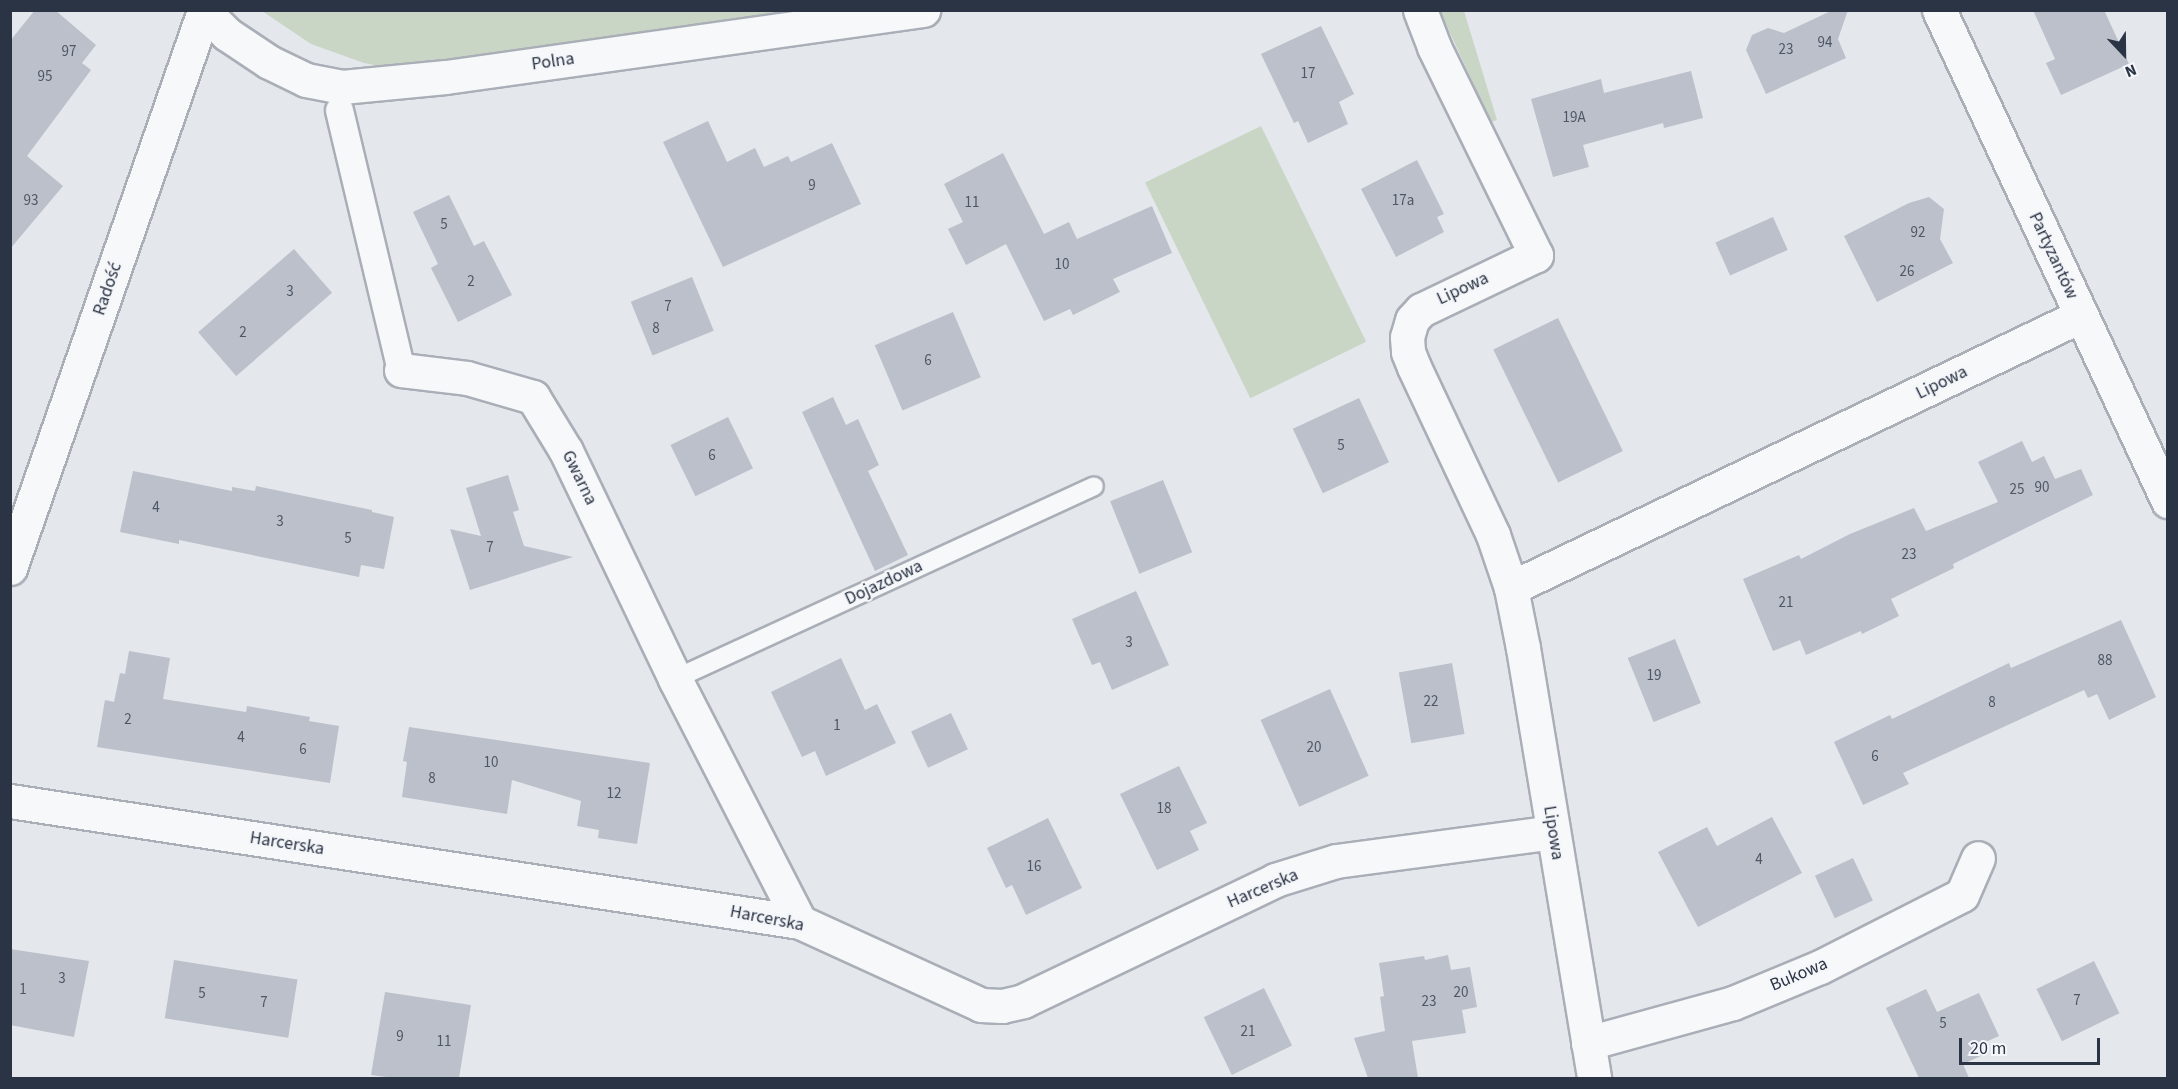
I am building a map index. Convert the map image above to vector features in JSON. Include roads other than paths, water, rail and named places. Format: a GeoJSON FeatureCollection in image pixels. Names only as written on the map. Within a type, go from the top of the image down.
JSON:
{"type":"FeatureCollection","features":[{"type":"Feature","properties":{"kind":"street","name":"Polna"},"geometry":{"type":"LineString","coordinates":[[204,11],[227,34],[268,62],[306,80],[342,87],[446,77],[923,10]]}},
{"type":"Feature","properties":{"kind":"street","name":"Lipowa"},"geometry":{"type":"LineString","coordinates":[[1420,10],[1434,47],[1536,255],[1421,310],[1412,321],[1407,337],[1408,352],[1493,535],[1511,588],[1523,648],[1594,1078]]}},
{"type":"Feature","properties":{"kind":"street","name":"Partyzantów"},"geometry":{"type":"LineString","coordinates":[[1939,10],[2168,501]]}},
{"type":"Feature","properties":{"kind":"street","name":"Radość"},"geometry":{"type":"LineString","coordinates":[[10,568],[204,11]]}},
{"type":"Feature","properties":{"kind":"street","name":"Gwarna"},"geometry":{"type":"LineString","coordinates":[[339,110],[401,370],[468,378],[533,398],[566,451],[675,679],[800,922]]}},
{"type":"Feature","properties":{"kind":"street","name":"Lipowa"},"geometry":{"type":"LineString","coordinates":[[1511,588],[2080,316]]}},
{"type":"Feature","properties":{"kind":"street","name":"Harcerska"},"geometry":{"type":"LineString","coordinates":[[10,801],[800,922],[981,1005],[1002,1006],[1023,1001],[1275,880],[1336,861],[1553,832]]}},
{"type":"Feature","properties":{"kind":"street","name":"Bukowa"},"geometry":{"type":"LineString","coordinates":[[1588,1043],[1733,1003],[1820,968],[1962,895],[1978,858]]}},
{"type":"Feature","properties":{"kind":"lane","name":"Dojazdowa"},"geometry":{"type":"LineString","coordinates":[[675,679],[1094,486]]}}]}
